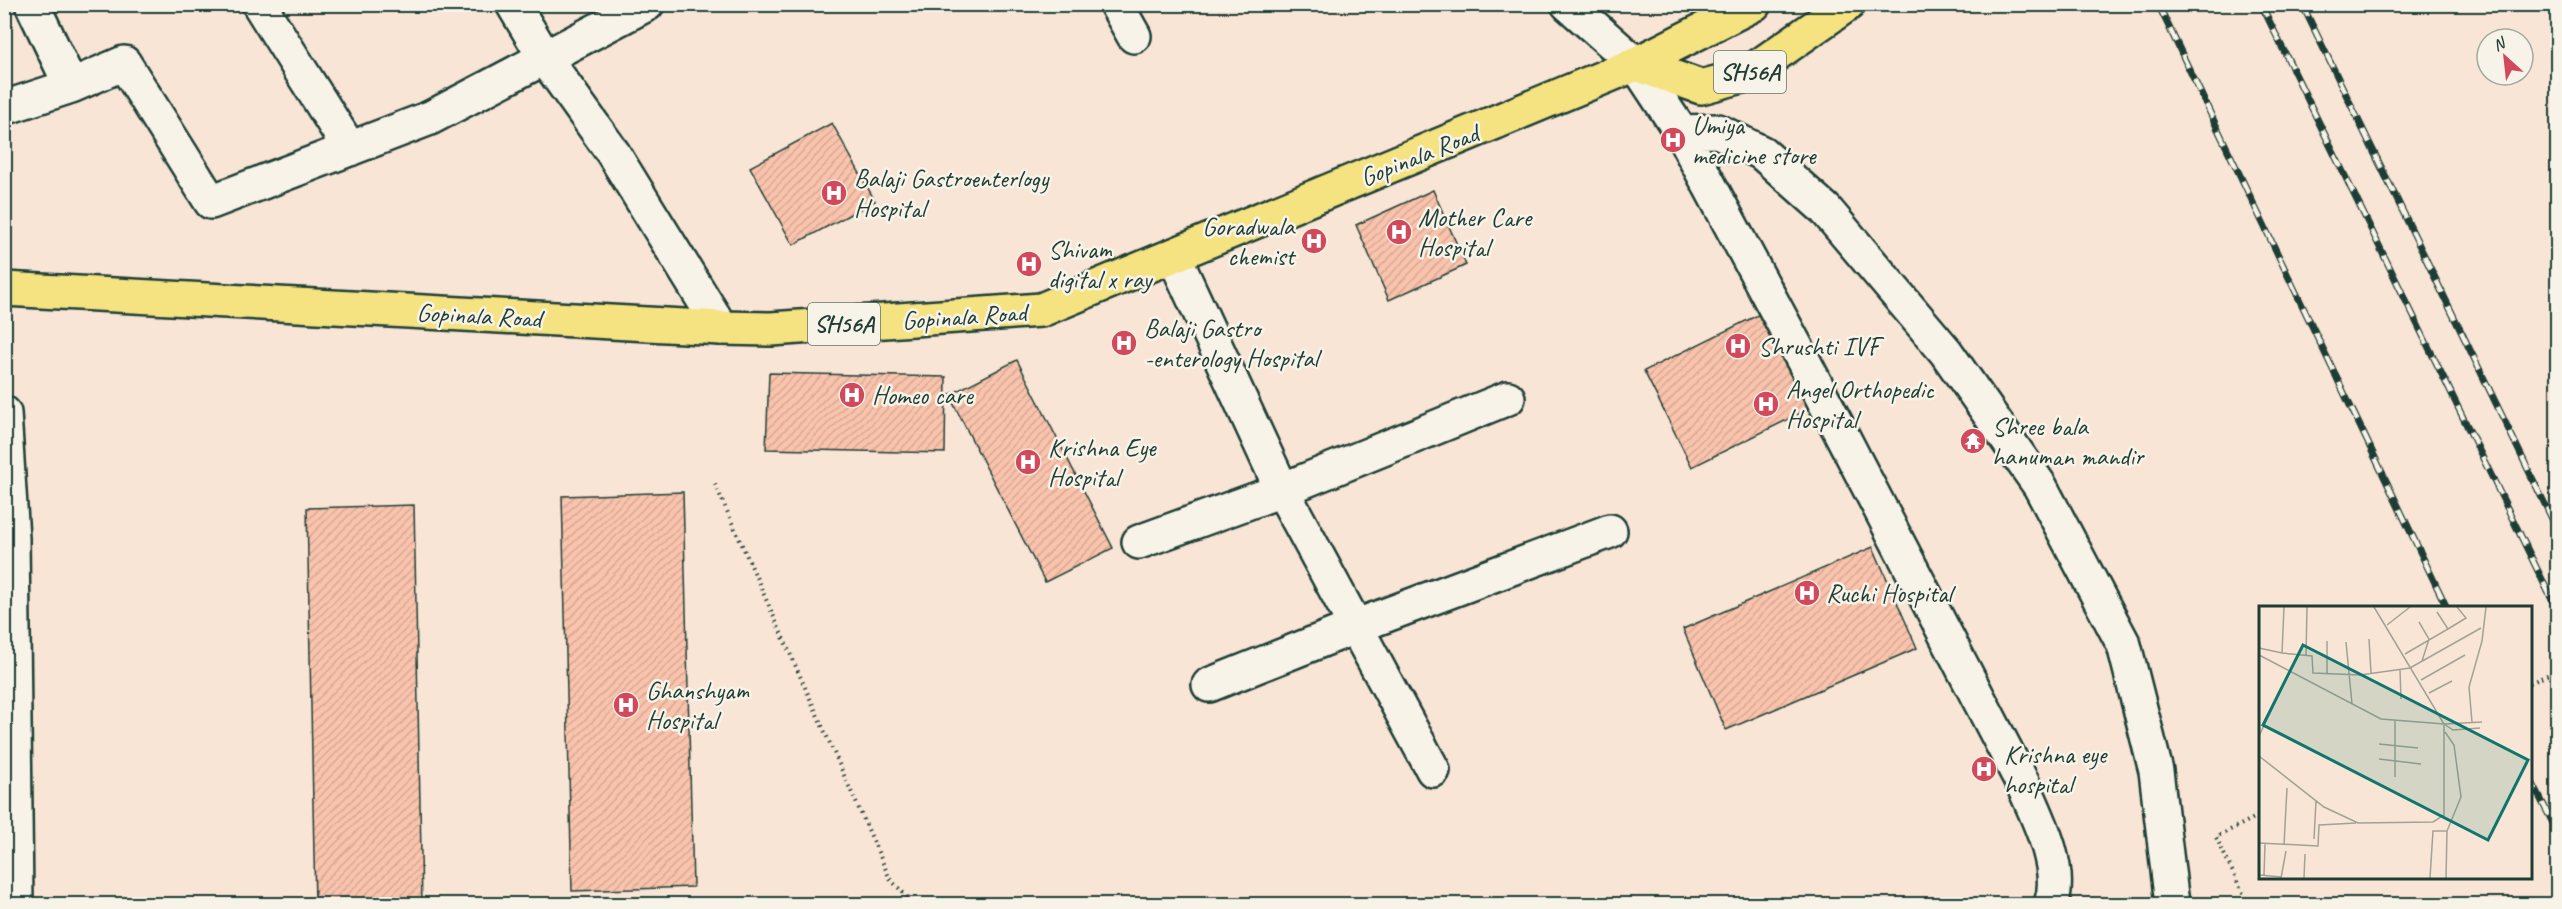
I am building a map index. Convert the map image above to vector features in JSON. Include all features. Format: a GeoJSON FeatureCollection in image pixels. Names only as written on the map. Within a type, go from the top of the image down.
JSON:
{"type":"FeatureCollection","features":[{"type":"Feature","properties":{"kind":"main road","name":"Gopinala Road"},"geometry":{"type":"LineString","coordinates":[[4,288],[721,328],[771,329],[1041,310],[1636,64],[1754,4]]}},
{"type":"Feature","properties":{"kind":"main road","name":"SH56A"},"geometry":{"type":"LineString","coordinates":[[1636,64],[1701,87],[1746,75],[1848,4]]}},
{"type":"Feature","properties":{"kind":"street"},"geometry":{"type":"LineString","coordinates":[[32,4],[71,86]]}},
{"type":"Feature","properties":{"kind":"street"},"geometry":{"type":"LineString","coordinates":[[259,4],[350,150]]}},
{"type":"Feature","properties":{"kind":"street"},"geometry":{"type":"LineString","coordinates":[[513,4],[545,58],[613,153],[721,328]]}},
{"type":"Feature","properties":{"kind":"street"},"geometry":{"type":"LineString","coordinates":[[4,108],[71,86],[124,63],[211,202],[430,118],[647,4]]}},
{"type":"Feature","properties":{"kind":"street"},"geometry":{"type":"LineString","coordinates":[[1116,4],[1134,36]]}},
{"type":"Feature","properties":{"kind":"street"},"geometry":{"type":"LineString","coordinates":[[1568,4],[1636,64],[1681,132],[1803,360],[2022,782],[2046,837],[2056,891],[2051,904]]}},
{"type":"Feature","properties":{"kind":"street"},"geometry":{"type":"LineString","coordinates":[[1681,132],[1718,131],[1762,153],[1825,209],[1946,352],[2040,486],[2124,645],[2156,771],[2172,904]]}},
{"type":"Feature","properties":{"kind":"street"},"geometry":{"type":"LineString","coordinates":[[1174,256],[1282,490],[1433,770]]}},
{"type":"Feature","properties":{"kind":"street"},"geometry":{"type":"LineString","coordinates":[[1139,542],[1282,490],[1508,398]]}},
{"type":"Feature","properties":{"kind":"street"},"geometry":{"type":"LineString","coordinates":[[4,413],[12,538],[10,840],[16,904]]}},
{"type":"Feature","properties":{"kind":"street"},"geometry":{"type":"LineString","coordinates":[[1209,685],[1357,626],[1610,531]]}},
{"type":"Feature","properties":{"kind":"path"},"geometry":{"type":"LineString","coordinates":[[715,484],[890,879],[914,904]]}},
{"type":"Feature","properties":{"kind":"path"},"geometry":{"type":"LineString","coordinates":[[2532,682],[2558,670]]}},
{"type":"Feature","properties":{"kind":"path"},"geometry":{"type":"LineString","coordinates":[[2248,904],[2216,837],[2259,816]]}},
{"type":"Feature","properties":{"kind":"building"},"geometry":{"type":"Polygon","coordinates":[[[832,123],[875,201],[793,245],[750,167],[832,123]]]}},
{"type":"Feature","properties":{"kind":"building"},"geometry":{"type":"Polygon","coordinates":[[[1433,190],[1466,265],[1389,300],[1356,225],[1433,190]]]}},
{"type":"Feature","properties":{"kind":"building"},"geometry":{"type":"Polygon","coordinates":[[[1762,313],[1809,409],[1692,467],[1644,371],[1762,313]]]}},
{"type":"Feature","properties":{"kind":"building"},"geometry":{"type":"Polygon","coordinates":[[[1017,360],[1113,548],[1045,582],[949,395],[1017,360]]]}},
{"type":"Feature","properties":{"kind":"building"},"geometry":{"type":"Polygon","coordinates":[[[769,373],[946,377],[945,453],[766,449],[769,373]]]}},
{"type":"Feature","properties":{"kind":"building"},"geometry":{"type":"Polygon","coordinates":[[[683,492],[693,887],[572,891],[562,496],[683,492]]]}},
{"type":"Feature","properties":{"kind":"building"},"geometry":{"type":"Polygon","coordinates":[[[414,505],[422,904],[315,904],[307,508],[414,505]]]}},
{"type":"Feature","properties":{"kind":"building"},"geometry":{"type":"Polygon","coordinates":[[[1873,547],[1917,648],[1726,730],[1683,629],[1873,547]]]}},
{"type":"Feature","properties":{"kind":"railway"},"geometry":{"type":"LineString","coordinates":[[2158,4],[2446,606]]}},
{"type":"Feature","properties":{"kind":"railway"},"geometry":{"type":"LineString","coordinates":[[2261,4],[2558,612]]}},
{"type":"Feature","properties":{"kind":"railway"},"geometry":{"type":"LineString","coordinates":[[2302,4],[2558,531]]}},
{"type":"Feature","properties":{"kind":"railway"},"geometry":{"type":"LineString","coordinates":[[2532,782],[2558,833]]}},
{"type":"Feature","properties":{"kind":"place","name":"Umiya medicine store"},"geometry":{"type":"Point","coordinates":[1673,140]}},
{"type":"Feature","properties":{"kind":"place","name":"Balaji Gastroenterlogy Hospital"},"geometry":{"type":"Point","coordinates":[834,193]}},
{"type":"Feature","properties":{"kind":"place","name":"Mother Care Hospital"},"geometry":{"type":"Point","coordinates":[1399,232]}},
{"type":"Feature","properties":{"kind":"place","name":"Goradwala chemist"},"geometry":{"type":"Point","coordinates":[1314,241]}},
{"type":"Feature","properties":{"kind":"place","name":"Shivam digital x ray"},"geometry":{"type":"Point","coordinates":[1029,264]}},
{"type":"Feature","properties":{"kind":"place","name":"Balaji Gastro -enterology Hospital"},"geometry":{"type":"Point","coordinates":[1124,343]}},
{"type":"Feature","properties":{"kind":"place","name":"Shrushti IVF"},"geometry":{"type":"Point","coordinates":[1738,346]}},
{"type":"Feature","properties":{"kind":"place","name":"Homeo care"},"geometry":{"type":"Point","coordinates":[852,395]}},
{"type":"Feature","properties":{"kind":"place","name":"Angel Orthopedic Hospital"},"geometry":{"type":"Point","coordinates":[1766,404]}},
{"type":"Feature","properties":{"kind":"place","name":"Shree bala hanuman mandir"},"geometry":{"type":"Point","coordinates":[1973,441]}},
{"type":"Feature","properties":{"kind":"place","name":"Krishna Eye Hospital"},"geometry":{"type":"Point","coordinates":[1028,462]}},
{"type":"Feature","properties":{"kind":"place","name":"Ruchi Hospital"},"geometry":{"type":"Point","coordinates":[1807,593]}},
{"type":"Feature","properties":{"kind":"place","name":"Ghanshyam Hospital"},"geometry":{"type":"Point","coordinates":[626,705]}},
{"type":"Feature","properties":{"kind":"place","name":"Krishna eye hospital"},"geometry":{"type":"Point","coordinates":[1984,769]}}]}
